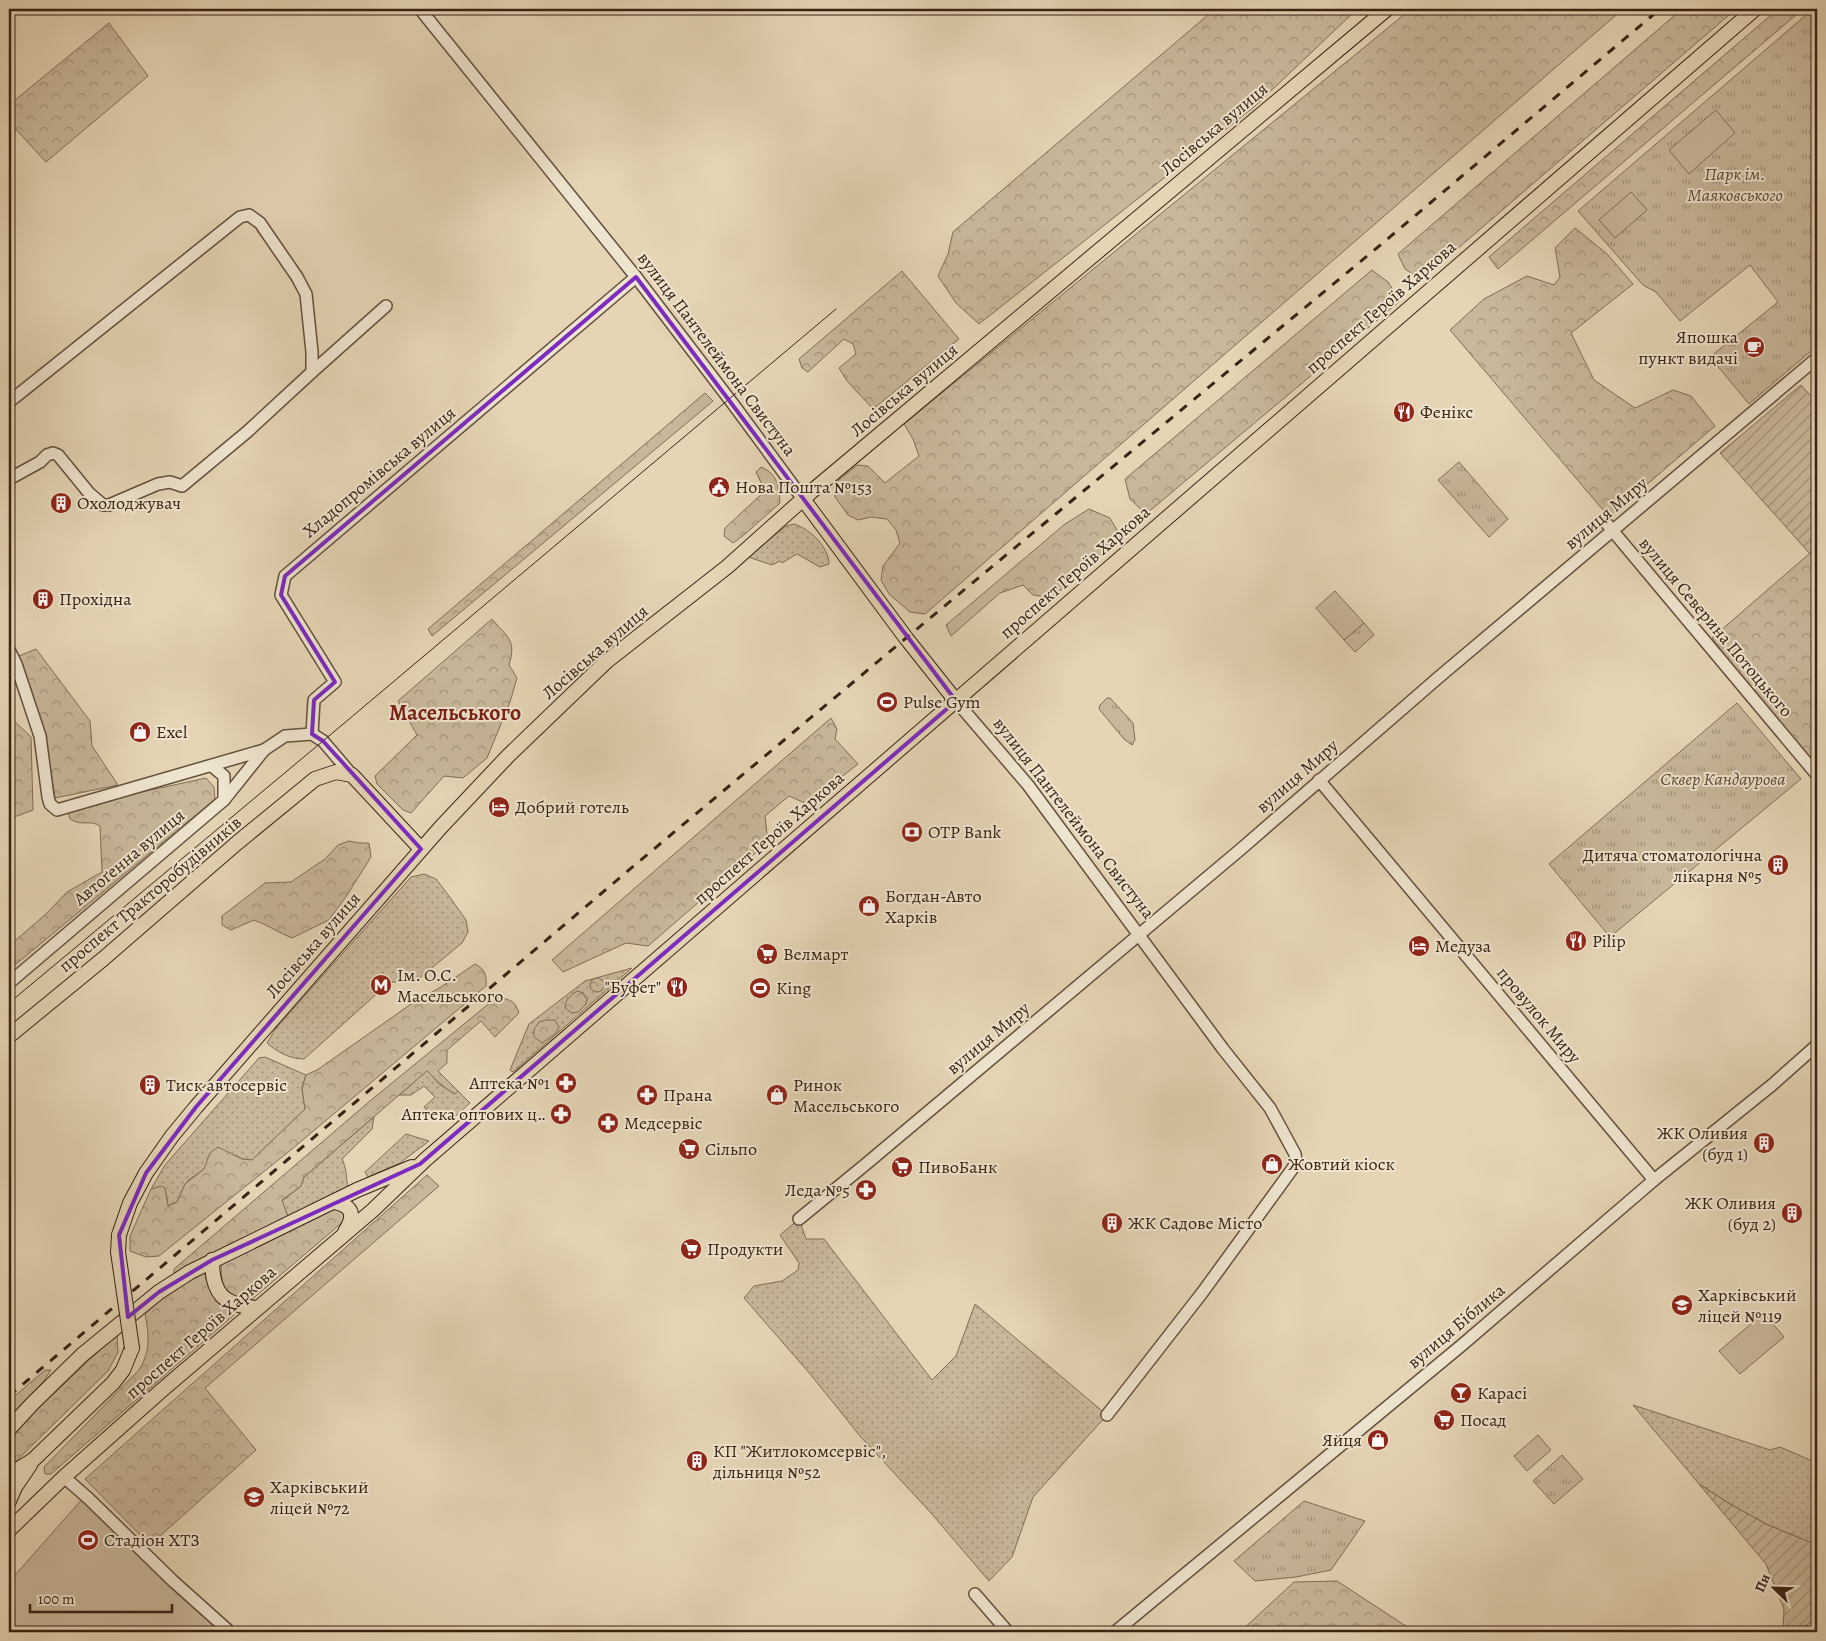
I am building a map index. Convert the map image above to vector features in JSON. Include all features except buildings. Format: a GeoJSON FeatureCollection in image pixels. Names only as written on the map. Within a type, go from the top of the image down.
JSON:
{"type":"FeatureCollection","features":[{"type":"Feature","properties":{"kind":"main road","name":"Лосівська вулиця"},"geometry":{"type":"LineString","coordinates":[[33,1460],[113,1383],[123,1370],[132,1348],[118,1252],[118,1235],[130,1203],[154,1160],[196,1107],[421,849],[508,756],[607,661],[727,567],[803,499],[1386,9]]}},
{"type":"Feature","properties":{"kind":"main road","name":"проспект Героїв Харкова"},"geometry":{"type":"LineString","coordinates":[[9,1530],[64,1477],[257,1308],[373,1210],[420,1164],[1755,9]]}},
{"type":"Feature","properties":{"kind":"main road","name":"вулиця Пантелеймона Свистуна"},"geometry":{"type":"LineString","coordinates":[[803,499],[906,638],[956,700]]}},
{"type":"Feature","properties":{"kind":"main road","name":"проспект Тракторобудівників"},"geometry":{"type":"LineString","coordinates":[[9,1036],[103,959],[237,843],[315,780],[336,772],[352,775]]}},
{"type":"Feature","properties":{"kind":"main road"},"geometry":{"type":"LineString","coordinates":[[352,775],[421,849]]}},
{"type":"Feature","properties":{"kind":"main road","name":"проспект Героїв Харкова"},"geometry":{"type":"LineString","coordinates":[[9,1429],[82,1355],[159,1292],[190,1272],[334,1202],[420,1164]]}},
{"type":"Feature","properties":{"kind":"main road"},"geometry":{"type":"LineString","coordinates":[[334,1202],[346,1205],[352,1218],[340,1239]]}},
{"type":"Feature","properties":{"kind":"main road"},"geometry":{"type":"LineString","coordinates":[[212,1260],[215,1287],[226,1301],[236,1305],[257,1308]]}},
{"type":"Feature","properties":{"kind":"main road"},"geometry":{"type":"LineString","coordinates":[[9,1474],[33,1460]]}},
{"type":"Feature","properties":{"kind":"main road"},"geometry":{"type":"LineString","coordinates":[[9,1501],[15,1487],[33,1460]]}},
{"type":"Feature","properties":{"kind":"street","name":"вулиця Пантелеймона Свистуна"},"geometry":{"type":"LineString","coordinates":[[420,9],[636,277],[734,404],[803,499]]}},
{"type":"Feature","properties":{"kind":"street"},"geometry":{"type":"LineString","coordinates":[[9,402],[233,222],[240,217],[249,215],[264,229],[297,276],[306,294],[312,372]]}},
{"type":"Feature","properties":{"kind":"street","name":"Хладопромівська вулиця"},"geometry":{"type":"LineString","coordinates":[[312,734],[314,700],[334,682],[281,595],[285,576],[636,277]]}},
{"type":"Feature","properties":{"kind":"street"},"geometry":{"type":"LineString","coordinates":[[9,479],[40,462],[47,455],[54,453],[58,455],[89,493],[103,505],[109,505],[158,484],[170,482],[182,486],[247,432],[386,306]]}},
{"type":"Feature","properties":{"kind":"street","name":"вулиця Миру"},"geometry":{"type":"LineString","coordinates":[[799,1219],[1241,849],[1609,527],[1817,358]]}},
{"type":"Feature","properties":{"kind":"street","name":"вулиця Северина Потоцького"},"geometry":{"type":"LineString","coordinates":[[1609,527],[1817,775]]}},
{"type":"Feature","properties":{"kind":"street"},"geometry":{"type":"LineString","coordinates":[[9,650],[16,664],[40,736],[50,804],[57,810],[264,750],[285,736],[312,734],[323,741],[352,775]]}},
{"type":"Feature","properties":{"kind":"street","name":"вулиця Пантелеймона Свистуна"},"geometry":{"type":"LineString","coordinates":[[956,700],[1028,785],[1223,1049],[1270,1108],[1295,1154],[1296,1162],[1202,1293],[1107,1415]]}},
{"type":"Feature","properties":{"kind":"street","name":"Автоґенна вулиця"},"geometry":{"type":"LineString","coordinates":[[9,983],[224,800],[264,750]]}},
{"type":"Feature","properties":{"kind":"street"},"geometry":{"type":"LineString","coordinates":[[212,766],[224,776],[224,800]]}},
{"type":"Feature","properties":{"kind":"street","name":"провулок Миру"},"geometry":{"type":"LineString","coordinates":[[1319,780],[1654,1180]]}},
{"type":"Feature","properties":{"kind":"street","name":"вулиця Біблика"},"geometry":{"type":"LineString","coordinates":[[1116,1632],[1474,1334],[1654,1180],[1772,1085],[1817,1045]]}},
{"type":"Feature","properties":{"kind":"street"},"geometry":{"type":"LineString","coordinates":[[64,1477],[173,1581],[230,1632]]}},
{"type":"Feature","properties":{"kind":"street"},"geometry":{"type":"LineString","coordinates":[[976,1594],[1008,1632]]}},
{"type":"Feature","properties":{"kind":"highlighted area"},"geometry":{"type":"Polygon","coordinates":[[[636,277],[956,701],[420,1164],[212,1260],[159,1292],[128,1317],[119,1235],[146,1173],[196,1107],[421,849],[323,741],[312,734],[314,700],[335,682],[281,595],[285,576],[636,277]]]}},
{"type":"Feature","properties":{"kind":"green space"},"geometry":{"type":"Polygon","coordinates":[[[1215,9],[1350,9],[1353,13],[1254,107],[979,324],[956,303],[938,276],[948,254],[953,232],[1215,9]]]}},
{"type":"Feature","properties":{"kind":"green space"},"geometry":{"type":"Polygon","coordinates":[[[1411,9],[1623,9],[925,614],[910,612],[889,594],[881,580],[883,566],[900,543],[896,530],[887,519],[871,517],[858,520],[848,515],[835,497],[834,484],[857,465],[868,466],[885,483],[919,456],[913,439],[904,424],[1411,9]]]}},
{"type":"Feature","properties":{"kind":"green space"},"geometry":{"type":"Polygon","coordinates":[[[1682,9],[1736,9],[1421,280],[1405,269],[1398,254],[1682,9]]]}},
{"type":"Feature","properties":{"kind":"green space"},"geometry":{"type":"Polygon","coordinates":[[[1778,9],[1803,9],[1498,269],[1489,257],[1778,9]]]}},
{"type":"Feature","properties":{"kind":"green space","name":"Парк ім. Маяковського"},"geometry":{"type":"Polygon","coordinates":[[[1813,9],[1817,9],[1817,346],[1749,404],[1710,357],[1778,302],[1750,265],[1680,321],[1656,292],[1643,285],[1578,211],[1813,9]]]}},
{"type":"Feature","properties":{"kind":"green space"},"geometry":{"type":"Polygon","coordinates":[[[109,23],[148,76],[46,162],[9,122],[9,105],[109,23]]]}},
{"type":"Feature","properties":{"kind":"green space"},"geometry":{"type":"Polygon","coordinates":[[[1716,110],[1735,133],[1689,174],[1669,150],[1716,110]]]}},
{"type":"Feature","properties":{"kind":"green space"},"geometry":{"type":"Polygon","coordinates":[[[1631,192],[1647,210],[1615,238],[1599,220],[1631,192]]]}},
{"type":"Feature","properties":{"kind":"green space"},"geometry":{"type":"Polygon","coordinates":[[[1575,228],[1607,254],[1633,284],[1571,333],[1594,380],[1635,408],[1673,390],[1691,396],[1715,426],[1609,517],[1450,330],[1484,299],[1527,276],[1554,285],[1560,277],[1555,248],[1575,228]]]}},
{"type":"Feature","properties":{"kind":"green space"},"geometry":{"type":"Polygon","coordinates":[[[1372,270],[1388,282],[1400,301],[1146,514],[1130,499],[1125,479],[1372,270]]]}},
{"type":"Feature","properties":{"kind":"green space"},"geometry":{"type":"Polygon","coordinates":[[[902,271],[959,339],[873,409],[847,381],[839,368],[856,354],[853,344],[844,339],[808,372],[802,368],[799,359],[902,271]]]}},
{"type":"Feature","properties":{"kind":"green space"},"geometry":{"type":"Polygon","coordinates":[[[1801,385],[1817,403],[1817,548],[1810,554],[1720,453],[1801,385]]]}},
{"type":"Feature","properties":{"kind":"green space"},"geometry":{"type":"Polygon","coordinates":[[[705,393],[713,401],[432,636],[428,629],[705,393]]]}},
{"type":"Feature","properties":{"kind":"green space"},"geometry":{"type":"Polygon","coordinates":[[[1459,462],[1508,519],[1489,537],[1438,480],[1459,462]]]}},
{"type":"Feature","properties":{"kind":"green space"},"geometry":{"type":"Polygon","coordinates":[[[761,467],[774,477],[778,486],[780,503],[733,543],[724,536],[725,528],[765,491],[756,472],[761,467]]]}},
{"type":"Feature","properties":{"kind":"green space"},"geometry":{"type":"Polygon","coordinates":[[[1089,509],[1110,518],[1121,537],[1052,598],[1033,595],[1023,585],[1000,593],[951,636],[946,625],[1065,524],[1089,509]]]}},
{"type":"Feature","properties":{"kind":"green space"},"geometry":{"type":"Polygon","coordinates":[[[794,524],[812,534],[818,540],[826,551],[829,564],[820,567],[797,554],[782,563],[780,561],[772,565],[748,557],[786,526],[794,524]]]}},
{"type":"Feature","properties":{"kind":"green space"},"geometry":{"type":"Polygon","coordinates":[[[1817,547],[1817,767],[1745,681],[1712,638],[1817,547]]]}},
{"type":"Feature","properties":{"kind":"green space"},"geometry":{"type":"Polygon","coordinates":[[[1335,591],[1364,623],[1344,640],[1316,608],[1335,591]]]}},
{"type":"Feature","properties":{"kind":"green space"},"geometry":{"type":"Polygon","coordinates":[[[492,619],[509,639],[512,650],[509,665],[517,678],[510,702],[487,758],[463,778],[444,776],[411,813],[403,810],[377,784],[375,776],[417,735],[398,701],[492,619]]]}},
{"type":"Feature","properties":{"kind":"green space"},"geometry":{"type":"Polygon","coordinates":[[[1364,623],[1374,635],[1355,652],[1344,640],[1364,623]]]}},
{"type":"Feature","properties":{"kind":"green space"},"geometry":{"type":"Polygon","coordinates":[[[36,649],[90,721],[92,746],[118,785],[55,798],[46,738],[19,656],[36,649]]]}},
{"type":"Feature","properties":{"kind":"green space"},"geometry":{"type":"Polygon","coordinates":[[[1107,698],[1110,698],[1133,723],[1135,740],[1132,745],[1124,739],[1099,709],[1100,705],[1107,698]]]}},
{"type":"Feature","properties":{"kind":"green space","name":"Сквер Кандаурова"},"geometry":{"type":"Polygon","coordinates":[[[1737,703],[1801,779],[1610,937],[1549,864],[1737,703]]]}},
{"type":"Feature","properties":{"kind":"green space"},"geometry":{"type":"Polygon","coordinates":[[[9,716],[31,737],[33,810],[9,819],[9,716]]]}},
{"type":"Feature","properties":{"kind":"green space"},"geometry":{"type":"Polygon","coordinates":[[[831,718],[837,729],[835,739],[858,764],[807,804],[789,796],[765,816],[768,842],[648,946],[626,943],[563,972],[552,960],[831,718]]]}},
{"type":"Feature","properties":{"kind":"green space"},"geometry":{"type":"Polygon","coordinates":[[[206,778],[214,787],[215,799],[9,970],[9,946],[46,914],[67,892],[102,872],[100,826],[70,819],[68,812],[73,807],[206,778]]]}},
{"type":"Feature","properties":{"kind":"green space"},"geometry":{"type":"Polygon","coordinates":[[[349,841],[369,843],[371,857],[329,920],[292,938],[254,920],[231,930],[222,925],[222,916],[265,883],[291,882],[325,859],[338,845],[349,841]]]}},
{"type":"Feature","properties":{"kind":"green space"},"geometry":{"type":"Polygon","coordinates":[[[424,874],[436,879],[466,920],[468,932],[462,943],[417,980],[390,982],[304,1059],[284,1054],[267,1043],[276,1028],[411,877],[424,874]]]}},
{"type":"Feature","properties":{"kind":"green space"},"geometry":{"type":"Polygon","coordinates":[[[475,964],[485,973],[486,986],[292,1149],[159,1256],[146,1257],[130,1251],[130,1236],[151,1189],[161,1186],[165,1188],[168,1206],[177,1202],[185,1184],[204,1169],[210,1153],[218,1147],[242,1159],[252,1160],[305,1109],[302,1088],[306,1075],[317,1070],[414,1002],[441,987],[475,964]]]}},
{"type":"Feature","properties":{"kind":"green space"},"geometry":{"type":"Polygon","coordinates":[[[632,968],[513,1072],[510,1070],[529,1024],[585,981],[632,968]]]}},
{"type":"Feature","properties":{"kind":"green space"},"geometry":{"type":"Polygon","coordinates":[[[594,978],[600,978],[604,985],[600,992],[594,992],[590,988],[590,982],[594,978]]]}},
{"type":"Feature","properties":{"kind":"green space"},"geometry":{"type":"Polygon","coordinates":[[[577,991],[583,993],[587,999],[586,1004],[578,1012],[572,1013],[565,1008],[565,1005],[568,998],[577,991]]]}},
{"type":"Feature","properties":{"kind":"green space"},"geometry":{"type":"Polygon","coordinates":[[[497,997],[511,1001],[516,1005],[519,1013],[495,1037],[481,1021],[447,1050],[447,1063],[438,1071],[458,1091],[455,1094],[427,1071],[304,1177],[301,1186],[282,1200],[288,1217],[174,1273],[174,1269],[370,1101],[497,997]]]}},
{"type":"Feature","properties":{"kind":"green space"},"geometry":{"type":"Polygon","coordinates":[[[555,1020],[559,1027],[556,1033],[542,1043],[534,1037],[534,1029],[539,1022],[555,1020]]]}},
{"type":"Feature","properties":{"kind":"green space"},"geometry":{"type":"Polygon","coordinates":[[[265,1057],[306,1075],[302,1088],[305,1109],[252,1160],[242,1159],[236,1155],[204,1169],[185,1184],[177,1202],[168,1206],[165,1188],[151,1189],[165,1165],[259,1058],[265,1057]]]}},
{"type":"Feature","properties":{"kind":"green space"},"geometry":{"type":"Polygon","coordinates":[[[427,1070],[439,1084],[455,1094],[458,1091],[470,1103],[454,1117],[442,1118],[434,1115],[424,1107],[435,1097],[424,1086],[411,1095],[399,1095],[427,1070]]]}},
{"type":"Feature","properties":{"kind":"green space"},"geometry":{"type":"Polygon","coordinates":[[[374,1117],[372,1129],[342,1159],[346,1170],[348,1188],[288,1217],[282,1201],[301,1186],[304,1177],[374,1117]]]}},
{"type":"Feature","properties":{"kind":"green space"},"geometry":{"type":"Polygon","coordinates":[[[406,1134],[429,1141],[400,1163],[368,1177],[365,1172],[406,1134]]]}},
{"type":"Feature","properties":{"kind":"green space"},"geometry":{"type":"Polygon","coordinates":[[[427,1175],[439,1186],[205,1388],[256,1450],[150,1545],[85,1479],[427,1175]]]}},
{"type":"Feature","properties":{"kind":"green space"},"geometry":{"type":"Polygon","coordinates":[[[336,1206],[346,1211],[344,1221],[250,1301],[235,1299],[230,1295],[221,1276],[222,1261],[336,1206]]]}},
{"type":"Feature","properties":{"kind":"green space"},"geometry":{"type":"Polygon","coordinates":[[[799,1219],[806,1239],[824,1239],[932,1380],[956,1356],[975,1304],[1107,1415],[1033,1497],[1012,1557],[989,1581],[931,1513],[860,1436],[811,1375],[744,1298],[754,1286],[782,1281],[798,1270],[799,1263],[780,1235],[799,1219]]]}},
{"type":"Feature","properties":{"kind":"green space"},"geometry":{"type":"Polygon","coordinates":[[[204,1271],[208,1284],[215,1296],[234,1315],[51,1474],[45,1474],[44,1467],[139,1370],[146,1356],[148,1343],[145,1314],[162,1298],[204,1271]]]}},
{"type":"Feature","properties":{"kind":"green space"},"geometry":{"type":"Polygon","coordinates":[[[1764,1313],[1784,1337],[1740,1374],[1719,1351],[1764,1313]]]}},
{"type":"Feature","properties":{"kind":"green space"},"geometry":{"type":"Polygon","coordinates":[[[117,1334],[118,1352],[108,1371],[9,1468],[9,1436],[117,1334]]]}},
{"type":"Feature","properties":{"kind":"green space"},"geometry":{"type":"Polygon","coordinates":[[[45,1370],[51,1370],[43,1382],[9,1419],[9,1401],[45,1370]]]}},
{"type":"Feature","properties":{"kind":"green space"},"geometry":{"type":"Polygon","coordinates":[[[1633,1405],[1770,1450],[1780,1447],[1817,1463],[1817,1545],[1768,1525],[1699,1484],[1633,1405]]]}},
{"type":"Feature","properties":{"kind":"green space"},"geometry":{"type":"Polygon","coordinates":[[[1538,1435],[1551,1450],[1527,1471],[1514,1456],[1538,1435]]]}},
{"type":"Feature","properties":{"kind":"green space"},"geometry":{"type":"Polygon","coordinates":[[[1562,1455],[1583,1479],[1554,1504],[1533,1481],[1562,1455]]]}},
{"type":"Feature","properties":{"kind":"green space"},"geometry":{"type":"Polygon","coordinates":[[[1699,1484],[1768,1525],[1817,1545],[1817,1619],[1800,1629],[1783,1630],[1784,1609],[1766,1564],[1699,1484]]]}},
{"type":"Feature","properties":{"kind":"green space","name":"Стадіон ХТЗ"},"geometry":{"type":"Polygon","coordinates":[[[84,1497],[229,1632],[9,1632],[9,1582],[84,1497]]]}},
{"type":"Feature","properties":{"kind":"green space"},"geometry":{"type":"Polygon","coordinates":[[[1304,1501],[1365,1521],[1331,1570],[1296,1577],[1255,1581],[1234,1561],[1304,1501]]]}},
{"type":"Feature","properties":{"kind":"green space"},"geometry":{"type":"Polygon","coordinates":[[[1337,1581],[1415,1632],[1240,1632],[1294,1582],[1337,1581]]]}},
{"type":"Feature","properties":{"kind":"tram line"},"geometry":{"type":"LineString","coordinates":[[9,1003],[836,309]]}},
{"type":"Feature","properties":{"kind":"railway"},"geometry":{"type":"LineString","coordinates":[[9,1396],[636,864],[1378,247],[1660,9]]}},
{"type":"Feature","properties":{"kind":"place","name":"Япошка пункт видачі"},"geometry":{"type":"Point","coordinates":[1754,347]}},
{"type":"Feature","properties":{"kind":"place","name":"Фенікс"},"geometry":{"type":"Point","coordinates":[1404,412]}},
{"type":"Feature","properties":{"kind":"place","name":"Нова Пошта №153"},"geometry":{"type":"Point","coordinates":[719,487]}},
{"type":"Feature","properties":{"kind":"place","name":"Охолоджувач"},"geometry":{"type":"Point","coordinates":[61,503]}},
{"type":"Feature","properties":{"kind":"place","name":"Прохідна"},"geometry":{"type":"Point","coordinates":[43,599]}},
{"type":"Feature","properties":{"kind":"place","name":"Pulse Gym"},"geometry":{"type":"Point","coordinates":[887,702]}},
{"type":"Feature","properties":{"kind":"place","name":"Exel"},"geometry":{"type":"Point","coordinates":[140,732]}},
{"type":"Feature","properties":{"kind":"place","name":"Добрий готель"},"geometry":{"type":"Point","coordinates":[499,807]}},
{"type":"Feature","properties":{"kind":"place","name":"OTP Bank"},"geometry":{"type":"Point","coordinates":[912,832]}},
{"type":"Feature","properties":{"kind":"place","name":"Дитяча стоматологiчна лiкарня №5"},"geometry":{"type":"Point","coordinates":[1778,865]}},
{"type":"Feature","properties":{"kind":"place","name":"Богдан-Авто Харків"},"geometry":{"type":"Point","coordinates":[869,906]}},
{"type":"Feature","properties":{"kind":"place","name":"Pilip"},"geometry":{"type":"Point","coordinates":[1576,941]}},
{"type":"Feature","properties":{"kind":"place","name":"Медуза"},"geometry":{"type":"Point","coordinates":[1419,946]}},
{"type":"Feature","properties":{"kind":"place","name":"Велмарт"},"geometry":{"type":"Point","coordinates":[767,954]}},
{"type":"Feature","properties":{"kind":"place","name":"Ім. О.С. Масельського"},"geometry":{"type":"Point","coordinates":[381,985]}},
{"type":"Feature","properties":{"kind":"place","name":"\"Буфет\""},"geometry":{"type":"Point","coordinates":[677,987]}},
{"type":"Feature","properties":{"kind":"place","name":"King"},"geometry":{"type":"Point","coordinates":[760,988]}},
{"type":"Feature","properties":{"kind":"place","name":"Аптека №1"},"geometry":{"type":"Point","coordinates":[566,1083]}},
{"type":"Feature","properties":{"kind":"place","name":"Тиск автосервіс"},"geometry":{"type":"Point","coordinates":[150,1085]}},
{"type":"Feature","properties":{"kind":"place","name":"Прана"},"geometry":{"type":"Point","coordinates":[647,1095]}},
{"type":"Feature","properties":{"kind":"place","name":"Ринок Масельського"},"geometry":{"type":"Point","coordinates":[777,1095]}},
{"type":"Feature","properties":{"kind":"place","name":"Аптека оптових ц‥"},"geometry":{"type":"Point","coordinates":[561,1114]}},
{"type":"Feature","properties":{"kind":"place","name":"Медсервіс"},"geometry":{"type":"Point","coordinates":[608,1123]}},
{"type":"Feature","properties":{"kind":"place","name":"ЖК Оливия (буд 1)"},"geometry":{"type":"Point","coordinates":[1764,1143]}},
{"type":"Feature","properties":{"kind":"place","name":"Сільпо"},"geometry":{"type":"Point","coordinates":[689,1149]}},
{"type":"Feature","properties":{"kind":"place","name":"Жовтий кіоск"},"geometry":{"type":"Point","coordinates":[1272,1164]}},
{"type":"Feature","properties":{"kind":"place","name":"ПивоБанк"},"geometry":{"type":"Point","coordinates":[902,1167]}},
{"type":"Feature","properties":{"kind":"place","name":"Леда №5"},"geometry":{"type":"Point","coordinates":[866,1190]}},
{"type":"Feature","properties":{"kind":"place","name":"ЖК Оливия (буд 2)"},"geometry":{"type":"Point","coordinates":[1792,1213]}},
{"type":"Feature","properties":{"kind":"place","name":"ЖК Садове Місто"},"geometry":{"type":"Point","coordinates":[1112,1223]}},
{"type":"Feature","properties":{"kind":"place","name":"Продукти"},"geometry":{"type":"Point","coordinates":[691,1249]}},
{"type":"Feature","properties":{"kind":"place","name":"Харківський ліцей №119"},"geometry":{"type":"Point","coordinates":[1682,1305]}},
{"type":"Feature","properties":{"kind":"place","name":"Карасі"},"geometry":{"type":"Point","coordinates":[1461,1393]}},
{"type":"Feature","properties":{"kind":"place","name":"Посад"},"geometry":{"type":"Point","coordinates":[1444,1420]}},
{"type":"Feature","properties":{"kind":"place","name":"Яйця"},"geometry":{"type":"Point","coordinates":[1378,1440]}},
{"type":"Feature","properties":{"kind":"place","name":"КП \"Житлокомсервіс\", дільниця №52"},"geometry":{"type":"Point","coordinates":[697,1461]}},
{"type":"Feature","properties":{"kind":"place","name":"Харківський ліцей №72"},"geometry":{"type":"Point","coordinates":[254,1497]}},
{"type":"Feature","properties":{"kind":"place","name":"Стадіон ХТЗ"},"geometry":{"type":"Point","coordinates":[88,1540]}},
{"type":"Feature","properties":{"kind":"district","name":"Масельського"},"geometry":{"type":"Point","coordinates":[455,712]}}]}
